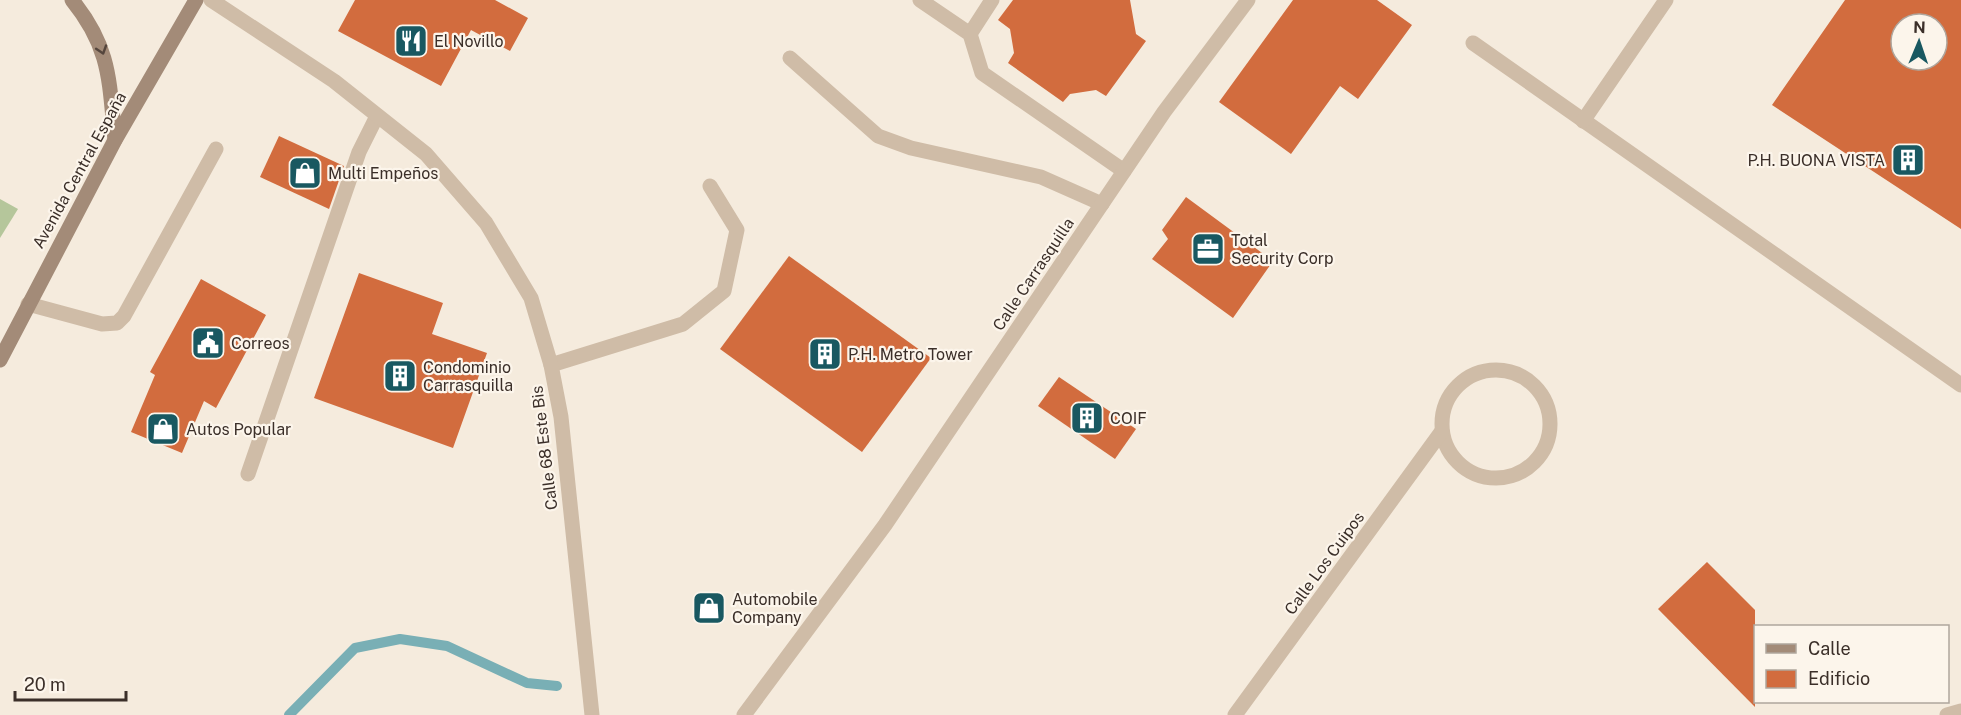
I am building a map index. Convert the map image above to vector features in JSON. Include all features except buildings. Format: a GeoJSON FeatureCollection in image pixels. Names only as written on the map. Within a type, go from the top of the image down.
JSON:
{"type":"FeatureCollection","features":[{"type":"Feature","properties":{"kind":"main road"},"geometry":{"type":"LineString","coordinates":[[72,0],[92,24],[103,51],[109,77],[115,140]]}},
{"type":"Feature","properties":{"kind":"main road","name":"Avenida Central España"},"geometry":{"type":"LineString","coordinates":[[0,360],[115,140],[196,0]]}},
{"type":"Feature","properties":{"kind":"street","name":"Calle 68 Este Bis"},"geometry":{"type":"LineString","coordinates":[[211,0],[334,81],[426,154],[486,223],[531,298],[551,366],[561,417],[592,715]]}},
{"type":"Feature","properties":{"kind":"street"},"geometry":{"type":"LineString","coordinates":[[920,0],[970,34],[982,73],[1124,171]]}},
{"type":"Feature","properties":{"kind":"street"},"geometry":{"type":"LineString","coordinates":[[970,34],[992,0]]}},
{"type":"Feature","properties":{"kind":"street","name":"Calle Carrasquilla"},"geometry":{"type":"LineString","coordinates":[[744,715],[885,525],[1164,112],[1248,0]]}},
{"type":"Feature","properties":{"kind":"street"},"geometry":{"type":"LineString","coordinates":[[1583,121],[1666,0]]}},
{"type":"Feature","properties":{"kind":"street"},"geometry":{"type":"LineString","coordinates":[[1473,43],[1961,385]]}},
{"type":"Feature","properties":{"kind":"street"},"geometry":{"type":"LineString","coordinates":[[790,58],[878,136],[911,148],[1041,177],[1102,204]]}},
{"type":"Feature","properties":{"kind":"street"},"geometry":{"type":"LineString","coordinates":[[248,474],[359,152],[378,116]]}},
{"type":"Feature","properties":{"kind":"street"},"geometry":{"type":"LineString","coordinates":[[28,304],[102,324],[117,323],[124,316],[216,149]]}},
{"type":"Feature","properties":{"kind":"street"},"geometry":{"type":"LineString","coordinates":[[551,366],[683,324],[724,291],[737,230],[710,186]]}},
{"type":"Feature","properties":{"kind":"street","name":"Calle Los Cuipos"},"geometry":{"type":"LineString","coordinates":[[1235,715],[1442,431],[1442,416],[1447,400],[1456,387],[1468,377],[1483,371],[1499,370],[1515,373],[1529,381],[1540,392],[1549,408],[1551,426],[1548,444],[1539,459],[1525,471],[1508,478],[1490,478],[1473,473],[1458,463],[1447,449],[1442,431]]}},
{"type":"Feature","properties":{"kind":"street"},"geometry":{"type":"LineString","coordinates":[[1947,715],[1961,711]]}},
{"type":"Feature","properties":{"kind":"green space"},"geometry":{"type":"Polygon","coordinates":[[[0,199],[18,209],[0,238],[0,199]]]}},
{"type":"Feature","properties":{"kind":"waterway"},"geometry":{"type":"LineString","coordinates":[[289,715],[355,648],[400,639],[447,646],[527,683],[557,686]]}},
{"type":"Feature","properties":{"kind":"place","name":"El Novillo"},"geometry":{"type":"Point","coordinates":[411,41]}},
{"type":"Feature","properties":{"kind":"place","name":"P.H. BUONA VISTA"},"geometry":{"type":"Point","coordinates":[1908,160]}},
{"type":"Feature","properties":{"kind":"place","name":"Multi Empeños"},"geometry":{"type":"Point","coordinates":[305,173]}},
{"type":"Feature","properties":{"kind":"place","name":"Total Security Corp"},"geometry":{"type":"Point","coordinates":[1208,249]}},
{"type":"Feature","properties":{"kind":"place","name":"Correos"},"geometry":{"type":"Point","coordinates":[208,343]}},
{"type":"Feature","properties":{"kind":"place","name":"P.H. Metro Tower"},"geometry":{"type":"Point","coordinates":[825,354]}},
{"type":"Feature","properties":{"kind":"place","name":"Condominio Carrasquilla"},"geometry":{"type":"Point","coordinates":[400,376]}},
{"type":"Feature","properties":{"kind":"place","name":"COIF"},"geometry":{"type":"Point","coordinates":[1087,418]}},
{"type":"Feature","properties":{"kind":"place","name":"Autos Popular"},"geometry":{"type":"Point","coordinates":[163,429]}},
{"type":"Feature","properties":{"kind":"place","name":"Automobile Company"},"geometry":{"type":"Point","coordinates":[709,608]}}]}
